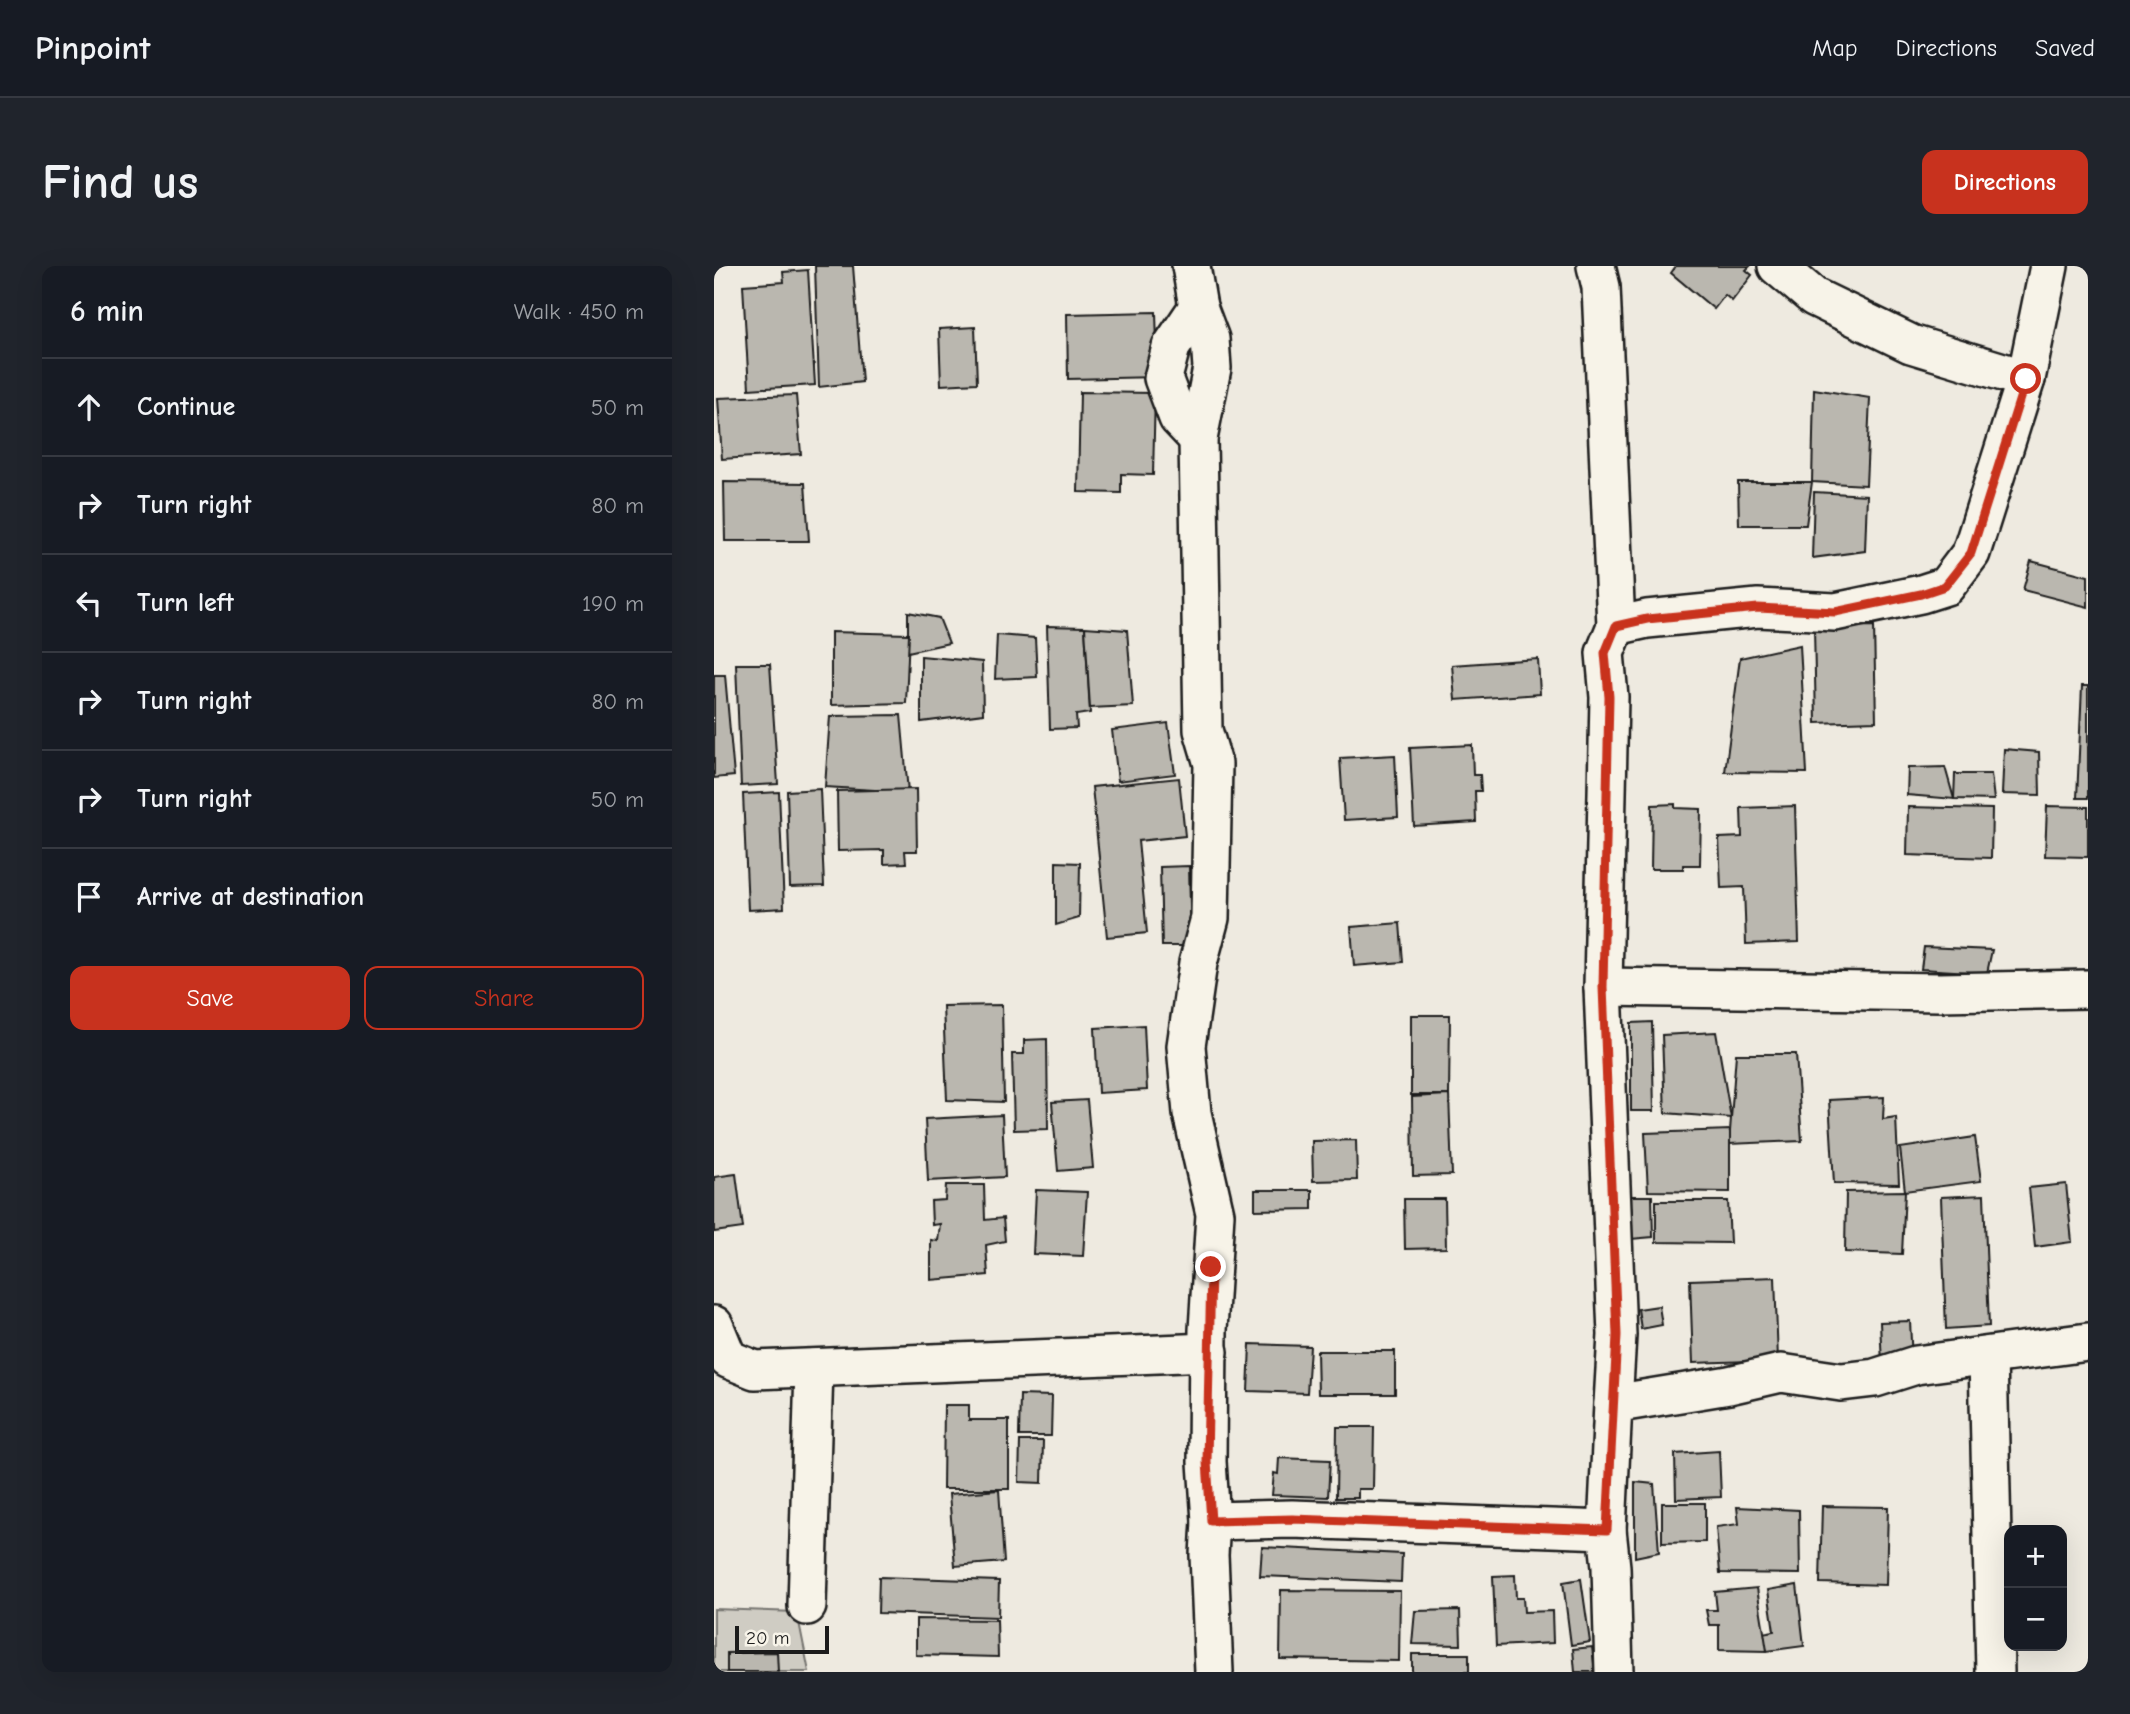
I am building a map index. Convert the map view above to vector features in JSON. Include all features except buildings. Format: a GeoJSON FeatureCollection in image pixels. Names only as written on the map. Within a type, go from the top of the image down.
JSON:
{"type":"FeatureCollection","features":[{"type":"Feature","properties":{"kind":"street"},"geometry":{"type":"LineString","coordinates":[[1191,266],[1198,307],[1210,339],[1212,368],[1198,439],[1203,730],[1213,764],[1210,918],[1198,963],[1186,1046],[1192,1113],[1215,1214],[1211,1267],[1207,1462],[1214,1672]]}},
{"type":"Feature","properties":{"kind":"street"},"geometry":{"type":"LineString","coordinates":[[1596,266],[1601,287],[1616,626],[1605,653],[1609,697],[1603,987],[1617,1335],[1607,1530],[1611,1567],[1614,1672]]}},
{"type":"Feature","properties":{"kind":"street"},"geometry":{"type":"LineString","coordinates":[[1777,266],[1814,297],[1911,344],[2026,379]]}},
{"type":"Feature","properties":{"kind":"street"},"geometry":{"type":"LineString","coordinates":[[1616,626],[1647,619],[1758,608],[1835,612],[1921,594],[1945,586],[1971,553],[2026,379],[2049,266]]}},
{"type":"Feature","properties":{"kind":"street"},"geometry":{"type":"LineString","coordinates":[[1603,987],[1940,992],[2088,989]]}},
{"type":"Feature","properties":{"kind":"street"},"geometry":{"type":"LineString","coordinates":[[714,1325],[728,1359],[755,1370],[1209,1352]]}},
{"type":"Feature","properties":{"kind":"street"},"geometry":{"type":"LineString","coordinates":[[1613,1404],[1729,1385],[1782,1373],[1841,1382],[1875,1378],[1916,1365],[2088,1342]]}},
{"type":"Feature","properties":{"kind":"street"},"geometry":{"type":"LineString","coordinates":[[1988,1356],[1996,1672]]}},
{"type":"Feature","properties":{"kind":"street"},"geometry":{"type":"LineString","coordinates":[[807,1606],[814,1368]]}},
{"type":"Feature","properties":{"kind":"street"},"geometry":{"type":"LineString","coordinates":[[1211,1521],[1292,1519],[1607,1530]]}},
{"type":"Feature","properties":{"kind":"shaded area"},"geometry":{"type":"Polygon","coordinates":[[[714,1609],[797,1612],[809,1672],[714,1672],[714,1609]]]}},
{"type":"Feature","properties":{"kind":"route"},"geometry":{"type":"LineString","coordinates":[[1211,1267],[1207,1462],[1211,1521],[1292,1519],[1607,1530],[1617,1335],[1603,987],[1609,697],[1605,653],[1616,626],[1647,619],[1758,608],[1835,612],[1921,594],[1945,586],[1971,553],[2026,379]]}}]}
